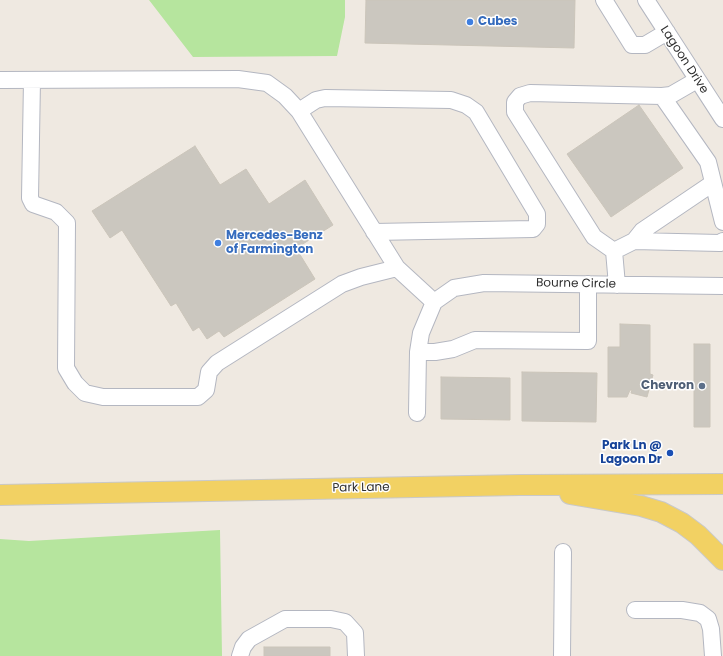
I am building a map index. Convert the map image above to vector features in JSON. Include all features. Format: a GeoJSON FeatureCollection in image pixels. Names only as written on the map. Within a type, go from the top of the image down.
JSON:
{"type":"FeatureCollection","features":[{"type":"Feature","properties":{"kind":"main road","name":"Park Lane"},"geometry":{"type":"LineString","coordinates":[[0,495],[520,485],[723,484]]}},
{"type":"Feature","properties":{"kind":"main road"},"geometry":{"type":"LineString","coordinates":[[520,485],[641,506],[662,512],[682,523],[698,535],[723,560]]}},
{"type":"Feature","properties":{"kind":"street"},"geometry":{"type":"LineString","coordinates":[[604,0],[632,44],[645,44],[667,32]]}},
{"type":"Feature","properties":{"kind":"street","name":"Lagoon Drive"},"geometry":{"type":"LineString","coordinates":[[646,0],[723,120]]}},
{"type":"Feature","properties":{"kind":"street"},"geometry":{"type":"LineString","coordinates":[[0,80],[238,79],[267,83],[285,96],[299,111],[397,268],[434,302],[421,333],[418,352],[417,413]]}},
{"type":"Feature","properties":{"kind":"street"},"geometry":{"type":"LineString","coordinates":[[32,80],[30,198],[33,204],[56,212],[67,223],[66,368],[75,383],[85,394],[103,397],[198,397],[206,390],[209,372],[216,364],[342,284],[361,277],[397,268]]}},
{"type":"Feature","properties":{"kind":"street"},"geometry":{"type":"LineString","coordinates":[[617,285],[614,251],[594,237],[515,112],[515,102],[520,96],[530,93],[671,95],[697,80]]}},
{"type":"Feature","properties":{"kind":"street"},"geometry":{"type":"LineString","coordinates":[[662,96],[708,162],[723,222]]}},
{"type":"Feature","properties":{"kind":"street"},"geometry":{"type":"LineString","coordinates":[[299,111],[316,100],[325,98],[451,100],[466,104],[476,112],[537,214],[537,224],[532,229],[374,232]]}},
{"type":"Feature","properties":{"kind":"street"},"geometry":{"type":"LineString","coordinates":[[614,251],[634,241],[642,231],[713,184]]}},
{"type":"Feature","properties":{"kind":"street"},"geometry":{"type":"LineString","coordinates":[[634,241],[720,243],[723,241]]}},
{"type":"Feature","properties":{"kind":"street","name":"Bourne Circle"},"geometry":{"type":"LineString","coordinates":[[434,302],[454,288],[484,283],[723,286]]}},
{"type":"Feature","properties":{"kind":"street"},"geometry":{"type":"LineString","coordinates":[[418,352],[435,352],[453,349],[475,340],[588,341],[588,284]]}},
{"type":"Feature","properties":{"kind":"street"},"geometry":{"type":"LineString","coordinates":[[562,656],[563,552]]}},
{"type":"Feature","properties":{"kind":"street"},"geometry":{"type":"LineString","coordinates":[[635,610],[682,610],[700,613],[708,619],[711,629],[713,656]]}},
{"type":"Feature","properties":{"kind":"street"},"geometry":{"type":"LineString","coordinates":[[240,656],[243,646],[249,639],[285,619],[331,618],[344,622],[355,632],[356,656]]}},
{"type":"Feature","properties":{"kind":"green space"},"geometry":{"type":"Polygon","coordinates":[[[149,0],[345,0],[345,17],[337,56],[193,57],[149,0]]]}},
{"type":"Feature","properties":{"kind":"green space"},"geometry":{"type":"Polygon","coordinates":[[[220,530],[222,656],[0,656],[0,539],[29,541],[220,530]]]}},
{"type":"Feature","properties":{"kind":"building","name":"Cubes"},"geometry":{"type":"Polygon","coordinates":[[[366,0],[575,0],[574,48],[365,43],[366,0]]]}},
{"type":"Feature","properties":{"kind":"building"},"geometry":{"type":"Polygon","coordinates":[[[639,105],[683,168],[611,217],[567,154],[639,105]]]}},
{"type":"Feature","properties":{"kind":"building","name":"Mercedes-Benz of Farmington"},"geometry":{"type":"Polygon","coordinates":[[[195,146],[220,185],[246,169],[269,204],[305,180],[333,225],[298,247],[299,253],[315,279],[224,337],[219,331],[207,339],[199,327],[193,331],[176,303],[171,306],[122,230],[110,238],[92,211],[195,146]]]}},
{"type":"Feature","properties":{"kind":"building"},"geometry":{"type":"Polygon","coordinates":[[[620,324],[650,325],[650,374],[653,375],[647,397],[631,393],[632,390],[630,390],[627,397],[608,397],[608,347],[620,347],[620,324]]]}},
{"type":"Feature","properties":{"kind":"building","name":"Chevron"},"geometry":{"type":"Polygon","coordinates":[[[694,344],[710,344],[710,427],[694,427],[694,344]]]}},
{"type":"Feature","properties":{"kind":"building"},"geometry":{"type":"Polygon","coordinates":[[[522,372],[597,373],[596,422],[522,421],[522,372]]]}},
{"type":"Feature","properties":{"kind":"building"},"geometry":{"type":"Polygon","coordinates":[[[441,377],[510,378],[510,420],[441,419],[441,377]]]}},
{"type":"Feature","properties":{"kind":"building"},"geometry":{"type":"Polygon","coordinates":[[[264,647],[330,647],[330,656],[264,656],[264,647]]]}},
{"type":"Feature","properties":{"kind":"place","name":"Cubes"},"geometry":{"type":"Point","coordinates":[470,22]}},
{"type":"Feature","properties":{"kind":"place","name":"Mercedes-Benz of Farmington"},"geometry":{"type":"Point","coordinates":[218,243]}},
{"type":"Feature","properties":{"kind":"place","name":"Chevron"},"geometry":{"type":"Point","coordinates":[702,386]}},
{"type":"Feature","properties":{"kind":"place","name":"Park Ln @ Lagoon Dr"},"geometry":{"type":"Point","coordinates":[670,453]}}]}
